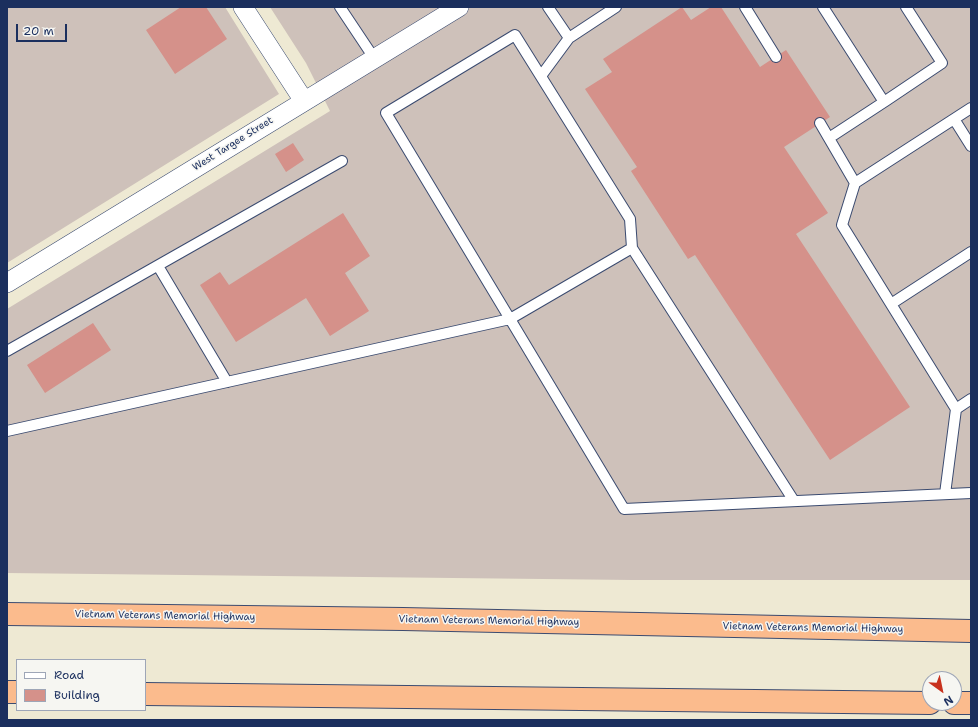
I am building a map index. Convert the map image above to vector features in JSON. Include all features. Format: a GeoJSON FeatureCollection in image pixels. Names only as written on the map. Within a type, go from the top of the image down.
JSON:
{"type":"FeatureCollection","features":[{"type":"Feature","properties":{"kind":"highway","name":"Vietnam Veterans Memorial Highway"},"geometry":{"type":"LineString","coordinates":[[7,614],[403,619],[971,631]]}},
{"type":"Feature","properties":{"kind":"highway"},"geometry":{"type":"LineString","coordinates":[[146,694],[922,703]]}},
{"type":"Feature","properties":{"kind":"street"},"geometry":{"type":"LineString","coordinates":[[243,7],[304,101]]}},
{"type":"Feature","properties":{"kind":"street","name":"West Targee Street"},"geometry":{"type":"LineString","coordinates":[[7,283],[459,7]]}},
{"type":"Feature","properties":{"kind":"lane"},"geometry":{"type":"LineString","coordinates":[[340,7],[374,58]]}},
{"type":"Feature","properties":{"kind":"lane"},"geometry":{"type":"LineString","coordinates":[[548,7],[569,38]]}},
{"type":"Feature","properties":{"kind":"lane"},"geometry":{"type":"LineString","coordinates":[[541,76],[569,38],[616,7]]}},
{"type":"Feature","properties":{"kind":"lane"},"geometry":{"type":"LineString","coordinates":[[745,7],[776,57]]}},
{"type":"Feature","properties":{"kind":"lane"},"geometry":{"type":"LineString","coordinates":[[823,7],[884,102]]}},
{"type":"Feature","properties":{"kind":"lane"},"geometry":{"type":"LineString","coordinates":[[829,138],[942,63],[906,7]]}},
{"type":"Feature","properties":{"kind":"lane"},"geometry":{"type":"LineString","coordinates":[[794,501],[632,248],[630,219],[515,35],[386,113],[624,509],[971,493]]}},
{"type":"Feature","properties":{"kind":"lane"},"geometry":{"type":"LineString","coordinates":[[945,494],[956,409],[842,225],[855,183],[971,108]]}},
{"type":"Feature","properties":{"kind":"lane"},"geometry":{"type":"LineString","coordinates":[[954,119],[971,146]]}},
{"type":"Feature","properties":{"kind":"lane"},"geometry":{"type":"LineString","coordinates":[[820,123],[855,183]]}},
{"type":"Feature","properties":{"kind":"lane"},"geometry":{"type":"LineString","coordinates":[[7,351],[342,161]]}},
{"type":"Feature","properties":{"kind":"lane"},"geometry":{"type":"LineString","coordinates":[[7,432],[510,320],[632,248]]}},
{"type":"Feature","properties":{"kind":"lane"},"geometry":{"type":"LineString","coordinates":[[891,304],[971,252]]}},
{"type":"Feature","properties":{"kind":"lane"},"geometry":{"type":"LineString","coordinates":[[158,266],[227,382]]}},
{"type":"Feature","properties":{"kind":"lane"},"geometry":{"type":"LineString","coordinates":[[956,409],[971,399]]}},
{"type":"Feature","properties":{"kind":"shaded area"},"geometry":{"type":"Polygon","coordinates":[[[7,7],[225,7],[279,94],[7,263],[7,7]]]}},
{"type":"Feature","properties":{"kind":"shaded area"},"geometry":{"type":"Polygon","coordinates":[[[270,7],[971,7],[971,580],[632,580],[7,573],[7,309],[330,111],[306,63],[270,7]]]}},
{"type":"Feature","properties":{"kind":"building"},"geometry":{"type":"Polygon","coordinates":[[[181,7],[206,7],[227,39],[175,74],[146,30],[181,7]]]}},
{"type":"Feature","properties":{"kind":"building"},"geometry":{"type":"Polygon","coordinates":[[[682,7],[691,20],[711,7],[721,7],[760,67],[786,50],[830,117],[784,147],[828,213],[796,234],[910,407],[830,460],[695,255],[688,259],[631,171],[637,167],[585,89],[612,72],[603,59],[682,7]]]}},
{"type":"Feature","properties":{"kind":"building"},"geometry":{"type":"Polygon","coordinates":[[[293,143],[304,160],[286,172],[275,154],[293,143]]]}},
{"type":"Feature","properties":{"kind":"building"},"geometry":{"type":"Polygon","coordinates":[[[343,213],[370,256],[345,273],[369,311],[330,336],[306,298],[236,342],[200,285],[220,272],[229,285],[343,213]]]}},
{"type":"Feature","properties":{"kind":"building"},"geometry":{"type":"Polygon","coordinates":[[[93,323],[111,350],[45,393],[27,365],[93,323]]]}}]}
